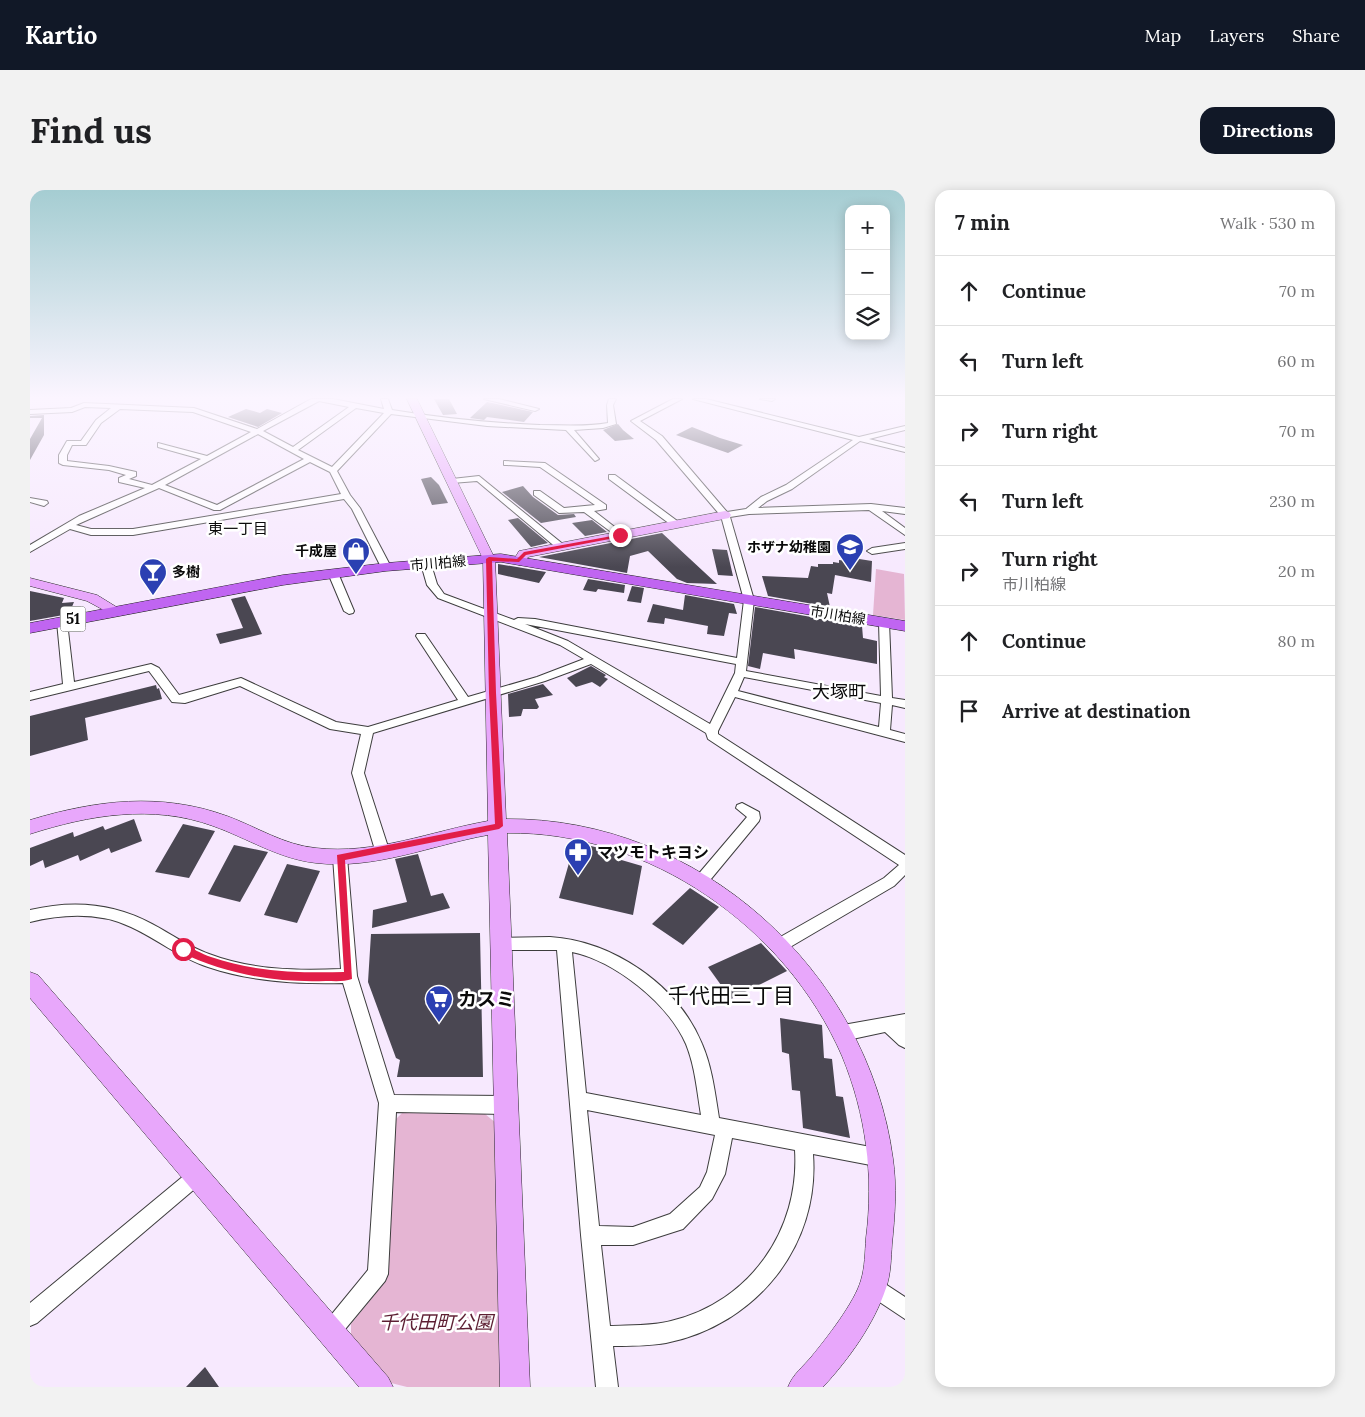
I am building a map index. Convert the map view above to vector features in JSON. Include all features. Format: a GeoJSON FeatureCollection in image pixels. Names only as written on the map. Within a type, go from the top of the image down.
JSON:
{"type":"FeatureCollection","features":[{"type":"Feature","properties":{"kind":"main road","name":"市川柏線"},"geometry":{"type":"LineString","coordinates":[[32,627],[283,580],[386,567],[489,559],[519,561],[905,626]]}},
{"type":"Feature","properties":{"kind":"street"},"geometry":{"type":"LineString","coordinates":[[63,455],[63,463],[109,468],[133,474],[122,480],[155,487],[218,508],[310,459]]}},
{"type":"Feature","properties":{"kind":"street"},"geometry":{"type":"LineString","coordinates":[[196,455],[207,458]]}},
{"type":"Feature","properties":{"kind":"street"},"geometry":{"type":"LineString","coordinates":[[30,549],[69,526],[155,487],[213,455]]}},
{"type":"Feature","properties":{"kind":"street"},"geometry":{"type":"LineString","coordinates":[[302,455],[332,471],[346,496],[356,508],[386,567]]}},
{"type":"Feature","properties":{"kind":"street"},"geometry":{"type":"LineString","coordinates":[[332,471],[348,455]]}},
{"type":"Feature","properties":{"kind":"street"},"geometry":{"type":"LineString","coordinates":[[439,455],[489,559],[492,693],[499,826],[505,1105],[515,1387]]}},
{"type":"Feature","properties":{"kind":"street"},"geometry":{"type":"LineString","coordinates":[[591,455],[595,459]]}},
{"type":"Feature","properties":{"kind":"street"},"geometry":{"type":"LineString","coordinates":[[673,455],[725,515],[749,600],[741,668],[732,693],[712,731],[712,736],[905,862]]}},
{"type":"Feature","properties":{"kind":"street"},"geometry":{"type":"LineString","coordinates":[[749,510],[764,499],[797,483],[837,455]]}},
{"type":"Feature","properties":{"kind":"street"},"geometry":{"type":"LineString","coordinates":[[507,463],[542,464],[603,507],[562,511],[536,492]]}},
{"type":"Feature","properties":{"kind":"street"},"geometry":{"type":"LineString","coordinates":[[612,477],[676,525]]}},
{"type":"Feature","properties":{"kind":"street"},"geometry":{"type":"LineString","coordinates":[[452,481],[479,478],[561,547]]}},
{"type":"Feature","properties":{"kind":"street"},"geometry":{"type":"LineString","coordinates":[[69,526],[91,532],[133,532],[346,496]]}},
{"type":"Feature","properties":{"kind":"street"},"geometry":{"type":"LineString","coordinates":[[30,500],[44,503]]}},
{"type":"Feature","properties":{"kind":"street"},"geometry":{"type":"LineString","coordinates":[[870,507],[905,532]]}},
{"type":"Feature","properties":{"kind":"street"},"geometry":{"type":"LineString","coordinates":[[519,561],[524,554],[749,510],[870,507],[905,511]]}},
{"type":"Feature","properties":{"kind":"street"},"geometry":{"type":"LineString","coordinates":[[586,509],[620,535]]}},
{"type":"Feature","properties":{"kind":"street"},"geometry":{"type":"LineString","coordinates":[[872,552],[905,546]]}},
{"type":"Feature","properties":{"kind":"street"},"geometry":{"type":"LineString","coordinates":[[426,564],[432,585],[441,596],[564,643],[712,731]]}},
{"type":"Feature","properties":{"kind":"street"},"geometry":{"type":"LineString","coordinates":[[333,573],[349,611]]}},
{"type":"Feature","properties":{"kind":"street"},"geometry":{"type":"LineString","coordinates":[[30,582],[92,598],[116,611]]}},
{"type":"Feature","properties":{"kind":"street"},"geometry":{"type":"LineString","coordinates":[[509,621],[535,622],[905,704]]}},
{"type":"Feature","properties":{"kind":"street"},"geometry":{"type":"LineString","coordinates":[[62,622],[69,686]]}},
{"type":"Feature","properties":{"kind":"street"},"geometry":{"type":"LineString","coordinates":[[884,622],[887,701],[884,732]]}},
{"type":"Feature","properties":{"kind":"street"},"geometry":{"type":"LineString","coordinates":[[421,636],[465,702]]}},
{"type":"Feature","properties":{"kind":"street"},"geometry":{"type":"LineString","coordinates":[[30,696],[151,667],[176,699],[185,699],[241,682],[334,726],[368,731],[541,679],[592,660]]}},
{"type":"Feature","properties":{"kind":"street"},"geometry":{"type":"LineString","coordinates":[[732,693],[905,738]]}},
{"type":"Feature","properties":{"kind":"street"},"geometry":{"type":"LineString","coordinates":[[368,731],[358,773],[382,850]]}},
{"type":"Feature","properties":{"kind":"street"},"geometry":{"type":"LineString","coordinates":[[30,827],[92,811],[159,806],[218,820],[292,851],[340,857],[499,826],[549,830],[621,844],[649,855],[701,881],[750,918],[780,945],[813,984],[843,1033],[863,1081],[881,1158],[884,1209],[873,1286],[842,1344],[803,1387]]}},
{"type":"Feature","properties":{"kind":"street"},"geometry":{"type":"LineString","coordinates":[[701,881],[754,818],[754,815],[742,808]]}},
{"type":"Feature","properties":{"kind":"street"},"geometry":{"type":"LineString","coordinates":[[330,1332],[378,1274],[388,1103],[349,976],[340,857]]}},
{"type":"Feature","properties":{"kind":"street"},"geometry":{"type":"LineString","coordinates":[[780,945],[889,882],[905,867]]}},
{"type":"Feature","properties":{"kind":"street"},"geometry":{"type":"LineString","coordinates":[[30,916],[73,910],[108,913],[135,922],[196,956],[230,968],[276,976],[308,978],[349,976]]}},
{"type":"Feature","properties":{"kind":"street"},"geometry":{"type":"LineString","coordinates":[[501,944],[564,945],[594,953],[634,974],[672,1010],[690,1035],[698,1056],[718,1126],[716,1174],[706,1193],[676,1222],[634,1236],[590,1235]]}},
{"type":"Feature","properties":{"kind":"street"},"geometry":{"type":"LineString","coordinates":[[564,945],[590,1235],[607,1387]]}},
{"type":"Feature","properties":{"kind":"street"},"geometry":{"type":"LineString","coordinates":[[30,982],[198,1175],[378,1387]]}},
{"type":"Feature","properties":{"kind":"street"},"geometry":{"type":"LineString","coordinates":[[843,1033],[905,1022]]}},
{"type":"Feature","properties":{"kind":"street"},"geometry":{"type":"LineString","coordinates":[[888,1024],[905,1040]]}},
{"type":"Feature","properties":{"kind":"street"},"geometry":{"type":"LineString","coordinates":[[578,1100],[881,1158]]}},
{"type":"Feature","properties":{"kind":"street"},"geometry":{"type":"LineString","coordinates":[[388,1103],[505,1105]]}},
{"type":"Feature","properties":{"kind":"street"},"geometry":{"type":"LineString","coordinates":[[601,1336],[672,1332],[709,1319],[736,1304],[761,1283],[779,1257],[795,1224],[804,1187],[803,1143]]}},
{"type":"Feature","properties":{"kind":"street"},"geometry":{"type":"LineString","coordinates":[[30,1316],[198,1175]]}},
{"type":"Feature","properties":{"kind":"street"},"geometry":{"type":"LineString","coordinates":[[873,1286],[905,1310]]}},
{"type":"Feature","properties":{"kind":"green space"},"geometry":{"type":"Polygon","coordinates":[[[876,569],[904,574],[905,620],[873,615],[876,569]]]}},
{"type":"Feature","properties":{"kind":"green space","name":"千代田町公園"},"geometry":{"type":"Polygon","coordinates":[[[402,1113],[485,1114],[496,1123],[500,1387],[407,1387],[391,1383],[351,1338],[351,1324],[385,1282],[396,1119],[402,1113]]]}},
{"type":"Feature","properties":{"kind":"building"},"geometry":{"type":"Polygon","coordinates":[[[431,477],[439,485],[448,503],[432,505],[421,479],[431,477]]]}},
{"type":"Feature","properties":{"kind":"building"},"geometry":{"type":"Polygon","coordinates":[[[523,486],[533,497],[558,515],[574,514],[576,517],[541,523],[502,492],[523,486]]]}},
{"type":"Feature","properties":{"kind":"building"},"geometry":{"type":"Polygon","coordinates":[[[518,518],[548,543],[531,547],[508,520],[518,518]]]}},
{"type":"Feature","properties":{"kind":"building"},"geometry":{"type":"Polygon","coordinates":[[[592,520],[607,532],[585,536],[572,523],[592,520]]]}},
{"type":"Feature","properties":{"kind":"building"},"geometry":{"type":"Polygon","coordinates":[[[662,533],[717,584],[687,583],[677,579],[648,551],[630,556],[627,573],[539,557],[662,533]]]}},
{"type":"Feature","properties":{"kind":"building"},"geometry":{"type":"Polygon","coordinates":[[[712,549],[727,550],[733,576],[718,575],[712,549]]]}},
{"type":"Feature","properties":{"kind":"building"},"geometry":{"type":"Polygon","coordinates":[[[853,558],[872,561],[871,582],[835,575],[832,594],[827,593],[830,607],[768,596],[762,576],[808,578],[811,566],[818,567],[818,564],[839,563],[839,560],[847,561],[847,559],[853,560],[853,558]]]}},
{"type":"Feature","properties":{"kind":"building"},"geometry":{"type":"Polygon","coordinates":[[[498,564],[546,572],[539,583],[498,574],[498,564]]]}},
{"type":"Feature","properties":{"kind":"building"},"geometry":{"type":"Polygon","coordinates":[[[588,579],[625,585],[624,593],[598,589],[596,592],[583,590],[588,579]]]}},
{"type":"Feature","properties":{"kind":"building"},"geometry":{"type":"Polygon","coordinates":[[[632,586],[644,588],[641,603],[627,601],[632,586]]]}},
{"type":"Feature","properties":{"kind":"building"},"geometry":{"type":"Polygon","coordinates":[[[30,591],[64,598],[62,603],[74,602],[69,614],[30,621],[30,591]]]}},
{"type":"Feature","properties":{"kind":"building"},"geometry":{"type":"Polygon","coordinates":[[[685,595],[734,604],[737,614],[729,613],[724,636],[707,634],[708,626],[665,618],[664,624],[647,622],[653,604],[683,610],[685,595]]]}},
{"type":"Feature","properties":{"kind":"building"},"geometry":{"type":"Polygon","coordinates":[[[245,596],[262,634],[220,644],[216,634],[243,628],[231,599],[245,596]]]}},
{"type":"Feature","properties":{"kind":"building"},"geometry":{"type":"Polygon","coordinates":[[[755,607],[862,626],[863,638],[877,641],[877,664],[794,649],[795,659],[763,653],[760,669],[748,666],[755,607]]]}},
{"type":"Feature","properties":{"kind":"building"},"geometry":{"type":"Polygon","coordinates":[[[591,666],[606,675],[604,677],[608,679],[600,687],[592,682],[576,687],[567,678],[591,666]]]}},
{"type":"Feature","properties":{"kind":"building"},"geometry":{"type":"Polygon","coordinates":[[[543,684],[553,695],[535,699],[539,707],[537,709],[523,709],[521,716],[509,717],[508,694],[543,684]]]}},
{"type":"Feature","properties":{"kind":"building"},"geometry":{"type":"Polygon","coordinates":[[[156,685],[157,689],[159,688],[162,699],[85,718],[88,740],[30,756],[30,716],[156,685]]]}},
{"type":"Feature","properties":{"kind":"building"},"geometry":{"type":"Polygon","coordinates":[[[134,819],[142,841],[111,853],[109,848],[80,861],[78,855],[45,868],[43,860],[30,866],[30,848],[73,832],[74,837],[103,826],[105,830],[134,819]]]}},
{"type":"Feature","properties":{"kind":"building"},"geometry":{"type":"Polygon","coordinates":[[[183,824],[215,831],[189,878],[155,872],[183,824]]]}},
{"type":"Feature","properties":{"kind":"building"},"geometry":{"type":"Polygon","coordinates":[[[575,842],[611,851],[619,854],[618,859],[642,866],[633,915],[559,898],[575,842]]]}},
{"type":"Feature","properties":{"kind":"building"},"geometry":{"type":"Polygon","coordinates":[[[234,845],[268,852],[240,902],[208,894],[234,845]]]}},
{"type":"Feature","properties":{"kind":"building"},"geometry":{"type":"Polygon","coordinates":[[[418,854],[431,896],[443,893],[450,908],[372,928],[373,910],[407,902],[395,859],[418,854]]]}},
{"type":"Feature","properties":{"kind":"building"},"geometry":{"type":"Polygon","coordinates":[[[287,864],[320,871],[297,923],[264,915],[287,864]]]}},
{"type":"Feature","properties":{"kind":"building"},"geometry":{"type":"Polygon","coordinates":[[[690,888],[719,907],[683,945],[652,924],[690,888]]]}},
{"type":"Feature","properties":{"kind":"building"},"geometry":{"type":"Polygon","coordinates":[[[480,933],[483,1077],[397,1077],[400,1060],[396,1058],[368,982],[371,934],[480,933]]]}},
{"type":"Feature","properties":{"kind":"building"},"geometry":{"type":"Polygon","coordinates":[[[761,943],[787,971],[731,999],[708,967],[761,943]]]}},
{"type":"Feature","properties":{"kind":"building"},"geometry":{"type":"Polygon","coordinates":[[[780,1018],[822,1025],[824,1058],[832,1059],[836,1096],[843,1097],[850,1138],[803,1128],[800,1091],[792,1090],[789,1054],[782,1052],[780,1018]]]}},
{"type":"Feature","properties":{"kind":"building"},"geometry":{"type":"Polygon","coordinates":[[[205,1367],[219,1387],[186,1387],[205,1367]]]}},
{"type":"Feature","properties":{"kind":"place","name":"ホザナ幼稚園"},"geometry":{"type":"Point","coordinates":[850,571]}},
{"type":"Feature","properties":{"kind":"place","name":"千成屋"},"geometry":{"type":"Point","coordinates":[356,575]}},
{"type":"Feature","properties":{"kind":"place","name":"多樹"},"geometry":{"type":"Point","coordinates":[153,596]}},
{"type":"Feature","properties":{"kind":"place","name":"マツモトキヨシ"},"geometry":{"type":"Point","coordinates":[578,876]}},
{"type":"Feature","properties":{"kind":"place","name":"カスミ"},"geometry":{"type":"Point","coordinates":[439,1023]}},
{"type":"Feature","properties":{"kind":"district","name":"東一丁目"},"geometry":{"type":"Point","coordinates":[238,529]}},
{"type":"Feature","properties":{"kind":"district","name":"大塚町"},"geometry":{"type":"Point","coordinates":[839,692]}},
{"type":"Feature","properties":{"kind":"district","name":"千代田三丁目"},"geometry":{"type":"Point","coordinates":[731,996]}},
{"type":"Feature","properties":{"kind":"route"},"geometry":{"type":"LineString","coordinates":[[183,949],[208,961],[230,968],[261,974],[308,978],[349,976],[340,857],[499,826],[492,693],[489,559],[501,558],[519,561],[524,554],[620,535]]}}]}
